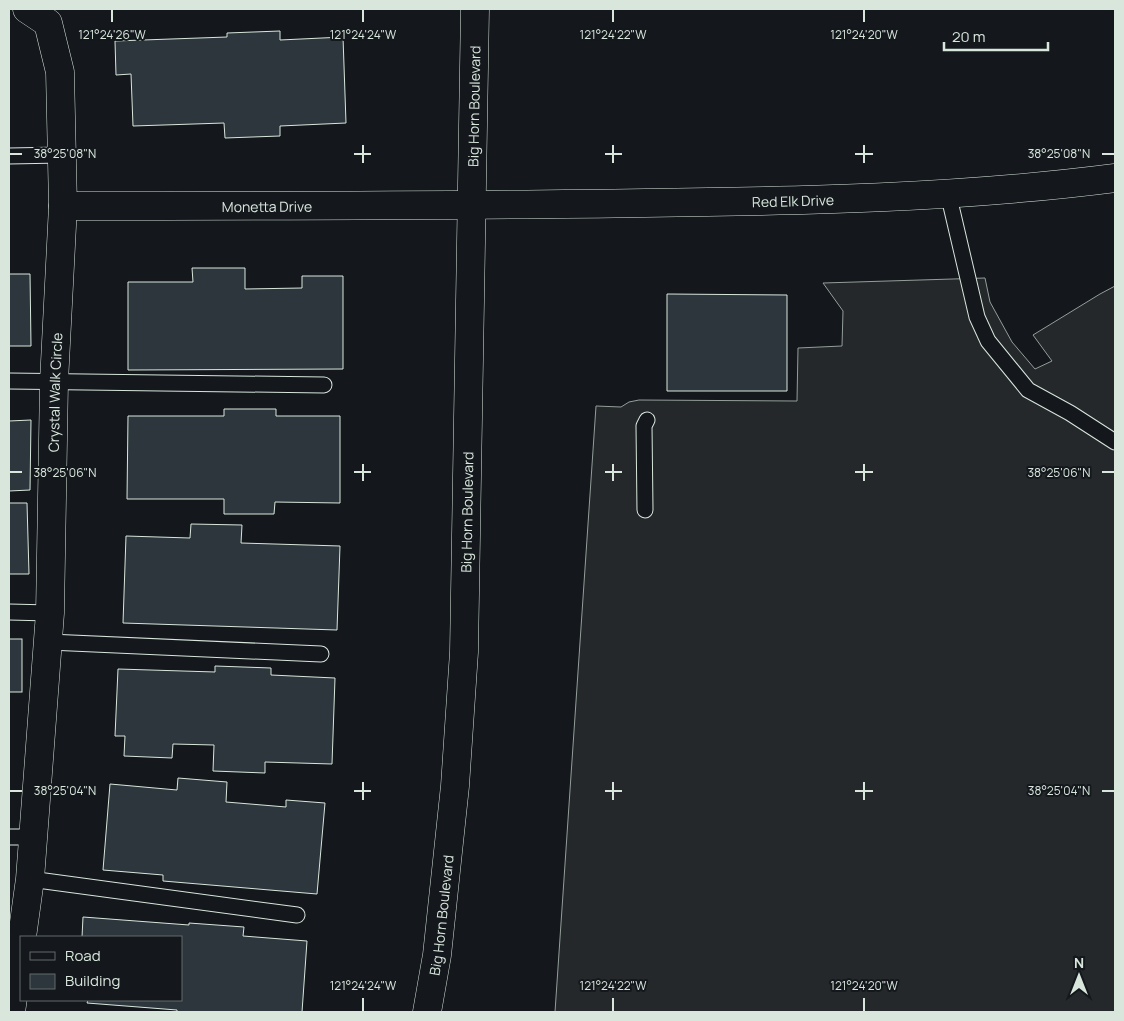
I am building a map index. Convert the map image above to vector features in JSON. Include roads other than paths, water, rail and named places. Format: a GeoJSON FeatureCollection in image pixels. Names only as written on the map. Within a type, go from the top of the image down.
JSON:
{"type":"FeatureCollection","features":[{"type":"Feature","properties":{"kind":"street","name":"Crystal Walk Circle"},"geometry":{"type":"LineString","coordinates":[[21,936],[30,879],[21,837],[49,642],[54,382],[63,206],[60,72],[48,23],[28,9]]}},
{"type":"Feature","properties":{"kind":"street","name":"Big Horn Boulevard"},"geometry":{"type":"LineString","coordinates":[[427,1012],[437,955],[456,786],[464,652],[470,206],[475,9]]}},
{"type":"Feature","properties":{"kind":"street","name":"Red Elk Drive"},"geometry":{"type":"LineString","coordinates":[[470,206],[899,197],[1070,184],[1115,178]]}},
{"type":"Feature","properties":{"kind":"street","name":"Monetta Drive"},"geometry":{"type":"LineString","coordinates":[[63,206],[470,206]]}},
{"type":"Feature","properties":{"kind":"street","name":"Crystal Walk Circle"},"geometry":{"type":"LineString","coordinates":[[11,1012],[20,946]]}},
{"type":"Feature","properties":{"kind":"lane"},"geometry":{"type":"LineString","coordinates":[[9,156],[61,156]]}},
{"type":"Feature","properties":{"kind":"lane"},"geometry":{"type":"LineString","coordinates":[[948,193],[977,317],[988,341],[1028,390],[1115,442]]}},
{"type":"Feature","properties":{"kind":"lane"},"geometry":{"type":"LineString","coordinates":[[9,381],[324,385]]}},
{"type":"Feature","properties":{"kind":"lane"},"geometry":{"type":"LineString","coordinates":[[645,510],[644,426],[647,420]]}},
{"type":"Feature","properties":{"kind":"lane"},"geometry":{"type":"LineString","coordinates":[[9,612],[50,613]]}},
{"type":"Feature","properties":{"kind":"lane"},"geometry":{"type":"LineString","coordinates":[[49,642],[321,654]]}},
{"type":"Feature","properties":{"kind":"lane"},"geometry":{"type":"LineString","coordinates":[[30,879],[297,914]]}}]}
